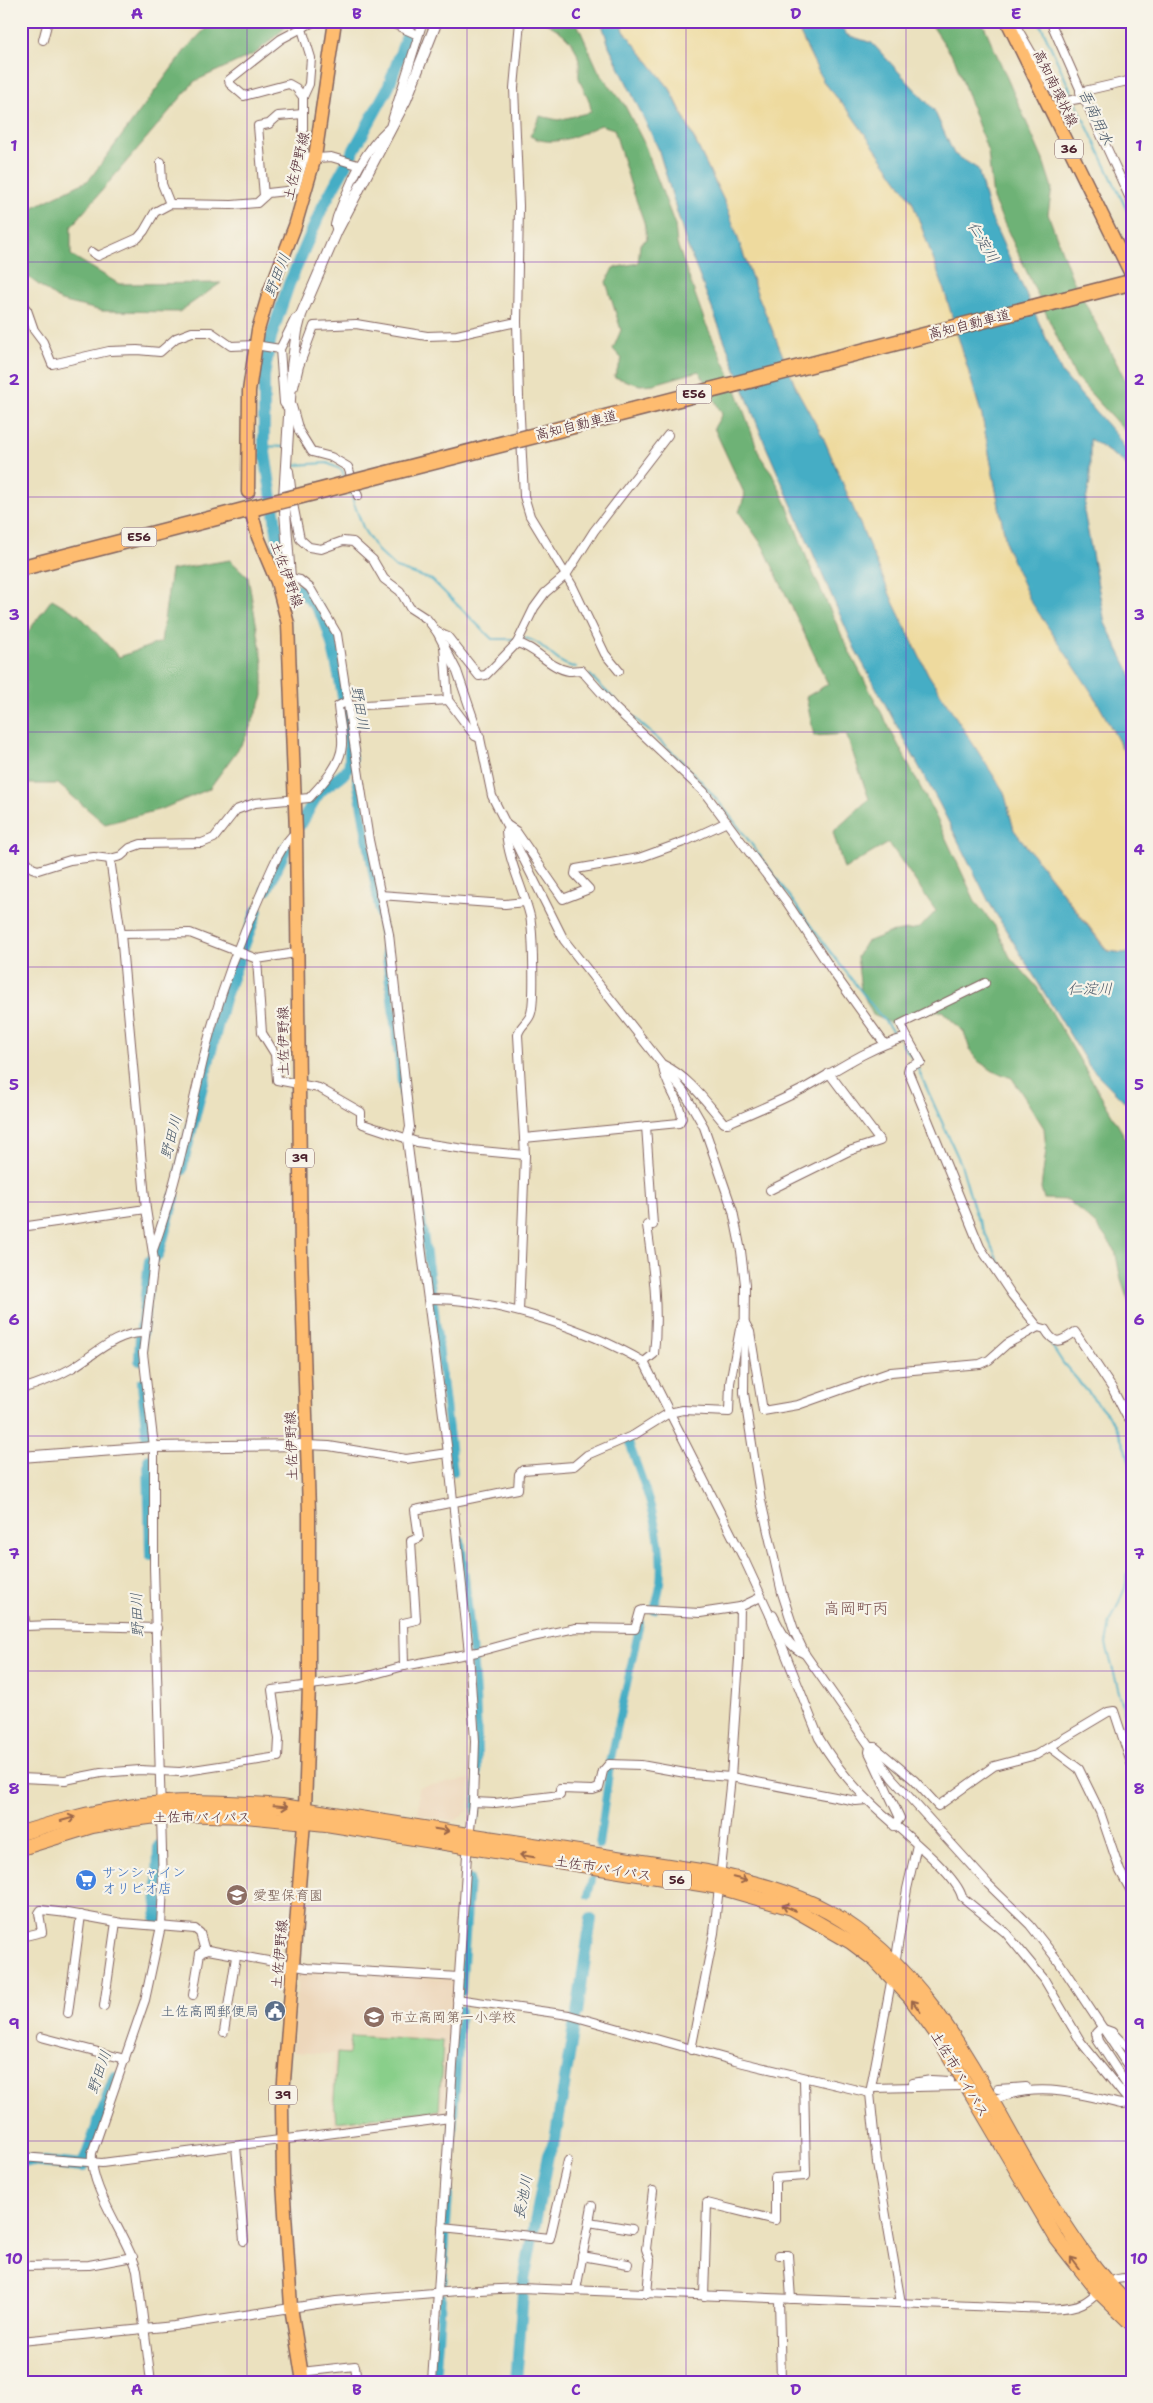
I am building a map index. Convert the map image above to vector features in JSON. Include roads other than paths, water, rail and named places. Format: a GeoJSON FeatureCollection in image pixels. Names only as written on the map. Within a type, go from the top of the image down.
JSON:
{"type":"FeatureCollection","features":[{"type":"Feature","properties":{"kind":"highway","name":"高知自動車道"},"geometry":{"type":"LineString","coordinates":[[21,568],[254,510],[1132,282]]}},
{"type":"Feature","properties":{"kind":"highway","name":"土佐市バイパス"},"geometry":{"type":"LineString","coordinates":[[21,1834],[68,1819],[122,1807],[211,1814],[304,1815],[719,1881],[792,1908],[851,1942],[920,1989],[995,2095],[1068,2231],[1102,2287],[1132,2308]]}},
{"type":"Feature","properties":{"kind":"highway","name":"土佐市バイパス"},"geometry":{"type":"LineString","coordinates":[[21,1848],[92,1826],[162,1810]]}},
{"type":"Feature","properties":{"kind":"highway","name":"土佐市バイパス"},"geometry":{"type":"LineString","coordinates":[[893,1970],[936,2032],[1057,2239],[1102,2287],[1132,2324]]}},
{"type":"Feature","properties":{"kind":"main road","name":"土佐伊野線"},"geometry":{"type":"LineString","coordinates":[[248,492],[249,392],[262,313],[295,226],[312,157],[335,21]]}},
{"type":"Feature","properties":{"kind":"main road","name":"高知南環状線"},"geometry":{"type":"LineString","coordinates":[[1006,21],[1132,276]]}},
{"type":"Feature","properties":{"kind":"main road","name":"土佐伊野線"},"geometry":{"type":"LineString","coordinates":[[254,510],[261,544],[286,609],[290,639],[296,832],[298,1084],[309,1511],[309,1685],[304,1815],[282,2107],[282,2140],[291,2307],[302,2377]]}},
{"type":"Feature","properties":{"kind":"street"},"geometry":{"type":"LineString","coordinates":[[43,40],[48,21]]}},
{"type":"Feature","properties":{"kind":"street"},"geometry":{"type":"LineString","coordinates":[[303,97],[296,88],[289,84],[244,96],[230,84],[229,80],[281,39],[315,21]]}},
{"type":"Feature","properties":{"kind":"street"},"geometry":{"type":"LineString","coordinates":[[387,21],[415,34]]}},
{"type":"Feature","properties":{"kind":"street"},"geometry":{"type":"LineString","coordinates":[[338,231],[335,226],[337,217],[358,165],[379,137],[390,127],[415,34],[423,21]]}},
{"type":"Feature","properties":{"kind":"street"},"geometry":{"type":"LineString","coordinates":[[358,496],[348,467],[331,457],[312,452],[299,431],[291,410],[294,345],[301,315],[338,231],[390,127],[406,100],[437,21]]}},
{"type":"Feature","properties":{"kind":"street"},"geometry":{"type":"LineString","coordinates":[[520,21],[514,88],[519,206],[517,322],[519,423],[524,496],[530,516],[566,575],[594,636],[605,654],[619,671]]}},
{"type":"Feature","properties":{"kind":"street"},"geometry":{"type":"LineString","coordinates":[[1013,21],[1061,102],[1132,80]]}},
{"type":"Feature","properties":{"kind":"street"},"geometry":{"type":"LineString","coordinates":[[1050,21],[1082,96],[1132,203]]}},
{"type":"Feature","properties":{"kind":"street"},"geometry":{"type":"LineString","coordinates":[[302,29],[311,58],[309,84],[303,97],[304,155],[344,159],[358,165]]}},
{"type":"Feature","properties":{"kind":"street"},"geometry":{"type":"LineString","coordinates":[[264,196],[258,126],[269,124],[278,116],[304,114]]}},
{"type":"Feature","properties":{"kind":"street"},"geometry":{"type":"LineString","coordinates":[[92,252],[98,256],[138,238],[155,212],[170,204],[232,205],[256,203],[264,196],[274,192],[297,189],[301,163],[304,159],[312,157]]}},
{"type":"Feature","properties":{"kind":"street"},"geometry":{"type":"LineString","coordinates":[[161,162],[162,184],[170,204]]}},
{"type":"Feature","properties":{"kind":"street"},"geometry":{"type":"LineString","coordinates":[[21,303],[27,310],[34,330],[43,342],[52,364],[109,352],[137,350],[160,352],[176,338],[188,332],[211,332],[229,345],[280,349]]}},
{"type":"Feature","properties":{"kind":"street"},"geometry":{"type":"LineString","coordinates":[[291,410],[284,404],[280,349],[295,319],[301,315]]}},
{"type":"Feature","properties":{"kind":"street"},"geometry":{"type":"LineString","coordinates":[[290,578],[284,498],[291,410],[299,366],[314,326],[356,324],[427,336],[457,335],[517,322]]}},
{"type":"Feature","properties":{"kind":"street"},"geometry":{"type":"LineString","coordinates":[[438,632],[448,636],[479,676],[486,675],[517,643],[540,601],[566,575],[594,531],[668,435]]}},
{"type":"Feature","properties":{"kind":"street"},"geometry":{"type":"LineString","coordinates":[[287,455],[292,504],[300,539],[309,547],[321,549],[343,540],[353,542],[373,560],[384,578],[400,591],[410,608],[427,619],[438,632],[457,671],[480,738],[488,784],[505,824],[564,940],[684,1092],[704,1127],[733,1211],[745,1284],[744,1393],[761,1501],[782,1594],[795,1633],[805,1654],[892,1778],[988,1884],[1030,1925],[1059,1962],[1100,2028],[1132,2072]]}},
{"type":"Feature","properties":{"kind":"street"},"geometry":{"type":"LineString","coordinates":[[277,582],[290,578],[300,580],[310,588],[337,634],[369,840],[389,934],[404,1064],[410,1127],[407,1139],[418,1236],[433,1299],[448,1453],[472,1653],[476,1803],[469,1841],[457,1999],[445,2228],[432,2382]]}},
{"type":"Feature","properties":{"kind":"street"},"geometry":{"type":"LineString","coordinates":[[517,643],[530,646],[570,671],[581,670],[614,707],[704,792],[786,901],[833,972],[884,1043]]}},
{"type":"Feature","properties":{"kind":"street"},"geometry":{"type":"LineString","coordinates":[[444,644],[442,650],[448,700],[475,736],[480,738]]}},
{"type":"Feature","properties":{"kind":"street"},"geometry":{"type":"LineString","coordinates":[[21,854],[32,868],[38,870],[70,860],[94,857],[110,859],[121,856],[130,848],[141,844],[209,841],[214,838],[236,810],[255,803],[310,798],[324,782],[336,763],[342,747],[338,706],[448,700]]}},
{"type":"Feature","properties":{"kind":"street"},"geometry":{"type":"LineString","coordinates":[[505,824],[516,830],[564,899],[589,889],[575,874],[576,869],[639,858],[686,841],[728,822]]}},
{"type":"Feature","properties":{"kind":"street"},"geometry":{"type":"LineString","coordinates":[[505,824],[513,866],[531,927],[533,976],[532,1012],[519,1029],[518,1035],[525,1155],[519,1311]]}},
{"type":"Feature","properties":{"kind":"street"},"geometry":{"type":"LineString","coordinates":[[87,2163],[121,2058],[145,2000],[161,1926],[164,1846],[155,1628],[154,1447],[141,1333],[153,1255],[219,1004],[278,856],[288,839],[296,832]]}},
{"type":"Feature","properties":{"kind":"street"},"geometry":{"type":"LineString","coordinates":[[110,859],[121,934],[146,1209],[153,1255]]}},
{"type":"Feature","properties":{"kind":"street"},"geometry":{"type":"LineString","coordinates":[[380,895],[505,904],[525,902]]}},
{"type":"Feature","properties":{"kind":"street"},"geometry":{"type":"LineString","coordinates":[[121,934],[183,932],[258,959],[296,953]]}},
{"type":"Feature","properties":{"kind":"street"},"geometry":{"type":"LineString","coordinates":[[258,959],[262,1033],[275,1054],[275,1078],[288,1084],[319,1088],[355,1107],[361,1112],[361,1122],[364,1124],[407,1139],[471,1150],[525,1155]]}},
{"type":"Feature","properties":{"kind":"street"},"geometry":{"type":"LineString","coordinates":[[985,983],[901,1024],[903,1038],[921,1062],[909,1067],[908,1071],[980,1247],[1012,1295],[1038,1327],[1045,1329],[1051,1339],[1056,1341],[1065,1339],[1074,1332],[1112,1388],[1126,1416]]}},
{"type":"Feature","properties":{"kind":"street"},"geometry":{"type":"LineString","coordinates":[[662,1065],[676,1071],[697,1091],[724,1123],[728,1123],[786,1097],[858,1055],[884,1043],[903,1038]]}},
{"type":"Feature","properties":{"kind":"street"},"geometry":{"type":"LineString","coordinates":[[524,1138],[679,1123],[682,1118],[681,1111],[663,1074],[662,1065]]}},
{"type":"Feature","properties":{"kind":"street"},"geometry":{"type":"LineString","coordinates":[[770,1190],[849,1151],[880,1141],[829,1073]]}},
{"type":"Feature","properties":{"kind":"street"},"geometry":{"type":"LineString","coordinates":[[644,1362],[654,1354],[656,1334],[656,1287],[647,1225],[653,1226],[646,1126]]}},
{"type":"Feature","properties":{"kind":"street"},"geometry":{"type":"LineString","coordinates":[[21,1227],[146,1209]]}},
{"type":"Feature","properties":{"kind":"street"},"geometry":{"type":"LineString","coordinates":[[433,1299],[466,1300],[519,1311],[572,1330],[630,1354],[644,1362],[770,1616],[819,1738],[827,1752],[867,1800],[917,1845],[960,1888],[962,1897],[1006,1933],[1044,1979],[1081,2042],[1131,2104]]}},
{"type":"Feature","properties":{"kind":"street"},"geometry":{"type":"LineString","coordinates":[[744,1322],[750,1332],[763,1411],[798,1405],[891,1372],[980,1364],[989,1360],[1007,1344],[1038,1327]]}},
{"type":"Feature","properties":{"kind":"street"},"geometry":{"type":"LineString","coordinates":[[404,1666],[403,1624],[416,1620],[411,1541],[419,1538],[415,1510],[518,1489],[519,1474],[523,1470],[574,1466],[587,1455],[634,1435],[669,1413],[683,1410],[729,1412],[730,1383],[740,1329],[744,1322]]}},
{"type":"Feature","properties":{"kind":"street"},"geometry":{"type":"LineString","coordinates":[[21,1389],[66,1371],[108,1344],[141,1333]]}},
{"type":"Feature","properties":{"kind":"street"},"geometry":{"type":"LineString","coordinates":[[21,1457],[154,1447],[306,1445],[329,1446],[406,1459],[448,1453]]}},
{"type":"Feature","properties":{"kind":"street"},"geometry":{"type":"LineString","coordinates":[[21,1597],[26,1626],[155,1628]]}},
{"type":"Feature","properties":{"kind":"street"},"geometry":{"type":"LineString","coordinates":[[21,1778],[65,1780],[101,1773],[140,1770],[161,1772],[187,1771],[278,1757],[279,1739],[272,1690],[357,1679],[404,1666],[472,1653],[576,1628],[635,1629],[640,1612],[643,1610],[700,1612],[740,1607],[761,1597]]}},
{"type":"Feature","properties":{"kind":"street"},"geometry":{"type":"LineString","coordinates":[[691,2050],[714,1933],[731,1777],[739,1660],[740,1607]]}},
{"type":"Feature","properties":{"kind":"street"},"geometry":{"type":"LineString","coordinates":[[770,1616],[772,1615],[781,1632],[799,1652],[805,1654]]}},
{"type":"Feature","properties":{"kind":"street"},"geometry":{"type":"LineString","coordinates":[[870,1747],[875,1747],[914,1780],[938,1806],[994,1766],[1036,1755],[1108,1712],[1114,1711],[1132,1766]]}},
{"type":"Feature","properties":{"kind":"street"},"geometry":{"type":"LineString","coordinates":[[870,1747],[869,1752],[900,1818],[894,1826]]}},
{"type":"Feature","properties":{"kind":"street"},"geometry":{"type":"LineString","coordinates":[[1050,1747],[1079,1769],[1100,1812],[1113,1853],[1132,1894]]}},
{"type":"Feature","properties":{"kind":"street"},"geometry":{"type":"LineString","coordinates":[[476,1803],[495,1803],[560,1795],[560,1789],[594,1790],[599,1788],[603,1771],[609,1764],[641,1765],[691,1774],[731,1777],[840,1798],[867,1800]]}},
{"type":"Feature","properties":{"kind":"street"},"geometry":{"type":"LineString","coordinates":[[901,2303],[877,2163],[871,2090],[906,1888],[917,1845]]}},
{"type":"Feature","properties":{"kind":"street"},"geometry":{"type":"LineString","coordinates":[[21,1937],[42,1932],[40,1910],[116,1922],[195,1929],[200,1933],[205,1951]]}},
{"type":"Feature","properties":{"kind":"street"},"geometry":{"type":"LineString","coordinates":[[68,2012],[81,1915]]}},
{"type":"Feature","properties":{"kind":"street"},"geometry":{"type":"LineString","coordinates":[[104,2006],[116,1922]]}},
{"type":"Feature","properties":{"kind":"street"},"geometry":{"type":"LineString","coordinates":[[193,1995],[200,1953],[205,1951],[293,1966],[459,1977]]}},
{"type":"Feature","properties":{"kind":"street"},"geometry":{"type":"LineString","coordinates":[[224,2032],[236,1957]]}},
{"type":"Feature","properties":{"kind":"street"},"geometry":{"type":"LineString","coordinates":[[457,1999],[569,2015],[691,2050],[804,2078],[871,2090],[959,2086],[966,2083]]}},
{"type":"Feature","properties":{"kind":"street"},"geometry":{"type":"LineString","coordinates":[[1100,2028],[1112,2032],[1132,2053]]}},
{"type":"Feature","properties":{"kind":"street"},"geometry":{"type":"LineString","coordinates":[[1100,2028],[1096,2032],[1098,2041],[1132,2093]]}},
{"type":"Feature","properties":{"kind":"street"},"geometry":{"type":"LineString","coordinates":[[42,2037],[121,2058]]}},
{"type":"Feature","properties":{"kind":"street"},"geometry":{"type":"LineString","coordinates":[[704,2296],[707,2203],[775,2220],[775,2178],[806,2176],[804,2078]]}},
{"type":"Feature","properties":{"kind":"street"},"geometry":{"type":"LineString","coordinates":[[897,2089],[931,2080],[950,2081]]}},
{"type":"Feature","properties":{"kind":"street"},"geometry":{"type":"LineString","coordinates":[[995,2095],[1041,2085],[1121,2104],[1131,2104]]}},
{"type":"Feature","properties":{"kind":"street"},"geometry":{"type":"LineString","coordinates":[[995,2095],[1000,2097],[1037,2089],[1052,2089]]}},
{"type":"Feature","properties":{"kind":"street"},"geometry":{"type":"LineString","coordinates":[[21,2157],[87,2163],[148,2158],[450,2118]]}},
{"type":"Feature","properties":{"kind":"street"},"geometry":{"type":"LineString","coordinates":[[236,2146],[244,2240]]}},
{"type":"Feature","properties":{"kind":"street"},"geometry":{"type":"LineString","coordinates":[[445,2228],[550,2238],[568,2161]]}},
{"type":"Feature","properties":{"kind":"street"},"geometry":{"type":"LineString","coordinates":[[87,2163],[133,2257],[137,2270],[151,2382]]}},
{"type":"Feature","properties":{"kind":"street"},"geometry":{"type":"LineString","coordinates":[[647,2294],[650,2260],[646,2249],[653,2191]]}},
{"type":"Feature","properties":{"kind":"street"},"geometry":{"type":"LineString","coordinates":[[576,2290],[592,2206]]}},
{"type":"Feature","properties":{"kind":"street"},"geometry":{"type":"LineString","coordinates":[[589,2222],[632,2229]]}},
{"type":"Feature","properties":{"kind":"street"},"geometry":{"type":"LineString","coordinates":[[780,2255],[788,2255],[791,2299]]}},
{"type":"Feature","properties":{"kind":"street"},"geometry":{"type":"LineString","coordinates":[[582,2256],[628,2264]]}},
{"type":"Feature","properties":{"kind":"street"},"geometry":{"type":"LineString","coordinates":[[21,2266],[89,2265],[133,2257]]}},
{"type":"Feature","properties":{"kind":"street"},"geometry":{"type":"LineString","coordinates":[[21,2341],[143,2330],[215,2321],[336,2301],[439,2292],[524,2288],[779,2299],[1064,2308],[1083,2303],[1115,2278],[1127,2278],[1132,2282]]}},
{"type":"Feature","properties":{"kind":"street"},"geometry":{"type":"LineString","coordinates":[[779,2299],[781,2382]]}},
{"type":"Feature","properties":{"kind":"street"},"geometry":{"type":"LineString","coordinates":[[302,2377],[355,2366],[357,2382]]}},
{"type":"Feature","properties":{"kind":"water","name":"仁淀川"},"geometry":{"type":"Polygon","coordinates":[[[601,21],[621,21],[624,31],[670,89],[727,207],[757,293],[797,390],[823,437],[894,604],[928,674],[1004,792],[1014,830],[1107,951],[1132,954],[1132,1109],[1089,1066],[990,904],[940,805],[855,649],[765,444],[686,242],[658,148],[609,46],[601,21]]]}},
{"type":"Feature","properties":{"kind":"water","name":"仁淀川"},"geometry":{"type":"Polygon","coordinates":[[[794,21],[837,21],[847,35],[872,43],[934,110],[954,154],[978,169],[989,213],[1062,373],[1117,436],[1132,461],[1132,477],[1125,463],[1090,439],[1090,481],[1084,511],[1105,623],[1132,676],[1132,766],[1094,696],[1030,600],[1007,548],[982,416],[943,286],[912,201],[850,113],[823,81],[794,21]]]}},
{"type":"Feature","properties":{"kind":"waterway","name":"野田川"},"geometry":{"type":"LineString","coordinates":[[279,562],[278,538],[264,446],[264,376],[271,337],[289,284],[323,206],[388,88],[412,21]]}},
{"type":"Feature","properties":{"kind":"waterway","name":"吾南用水"},"geometry":{"type":"LineString","coordinates":[[1039,21],[1073,96]]}},
{"type":"Feature","properties":{"kind":"waterway","name":"吾南用水"},"geometry":{"type":"LineString","coordinates":[[1076,103],[1132,221]]}},
{"type":"Feature","properties":{"kind":"waterway"},"geometry":{"type":"LineString","coordinates":[[264,446],[284,447]]}},
{"type":"Feature","properties":{"kind":"waterway"},"geometry":{"type":"LineString","coordinates":[[291,447],[294,465],[327,463],[342,470],[345,478]]}},
{"type":"Feature","properties":{"kind":"waterway"},"geometry":{"type":"LineString","coordinates":[[349,490],[364,530],[377,550],[396,568],[432,580],[492,639],[515,639]]}},
{"type":"Feature","properties":{"kind":"waterway","name":"野田川"},"geometry":{"type":"LineString","coordinates":[[299,590],[317,608],[329,633],[343,694],[350,756],[347,770],[318,794],[301,824]]}},
{"type":"Feature","properties":{"kind":"waterway"},"geometry":{"type":"LineString","coordinates":[[523,638],[537,643],[561,662],[576,667]]}},
{"type":"Feature","properties":{"kind":"waterway"},"geometry":{"type":"LineString","coordinates":[[590,675],[699,779],[754,847],[805,918],[898,1038]]}},
{"type":"Feature","properties":{"kind":"waterway","name":"野田川"},"geometry":{"type":"LineString","coordinates":[[350,745],[353,760]]}},
{"type":"Feature","properties":{"kind":"waterway"},"geometry":{"type":"LineString","coordinates":[[356,779],[384,941],[405,1114]]}},
{"type":"Feature","properties":{"kind":"waterway","name":"野田川"},"geometry":{"type":"LineString","coordinates":[[267,889],[286,848]]}},
{"type":"Feature","properties":{"kind":"waterway","name":"野田川"},"geometry":{"type":"LineString","coordinates":[[181,1170],[224,999],[257,911]]}},
{"type":"Feature","properties":{"kind":"waterway"},"geometry":{"type":"LineString","coordinates":[[901,1042],[915,1062]]}},
{"type":"Feature","properties":{"kind":"waterway"},"geometry":{"type":"LineString","coordinates":[[917,1067],[961,1164],[975,1212],[999,1262],[1031,1313]]}},
{"type":"Feature","properties":{"kind":"waterway"},"geometry":{"type":"LineString","coordinates":[[416,1178],[434,1303],[454,1472]]}},
{"type":"Feature","properties":{"kind":"waterway","name":"野田川"},"geometry":{"type":"LineString","coordinates":[[140,1360],[150,1261],[158,1254],[174,1197]]}},
{"type":"Feature","properties":{"kind":"waterway"},"geometry":{"type":"LineString","coordinates":[[1043,1332],[1063,1363],[1114,1422],[1132,1471]]}},
{"type":"Feature","properties":{"kind":"waterway","name":"野田川"},"geometry":{"type":"LineString","coordinates":[[143,1383],[148,1442]]}},
{"type":"Feature","properties":{"kind":"waterway"},"geometry":{"type":"LineString","coordinates":[[629,1443],[652,1512],[660,1547],[660,1586],[654,1610]]}},
{"type":"Feature","properties":{"kind":"waterway","name":"野田川"},"geometry":{"type":"LineString","coordinates":[[149,1460],[151,1555]]}},
{"type":"Feature","properties":{"kind":"waterway"},"geometry":{"type":"LineString","coordinates":[[461,1540],[477,1712],[478,1782],[476,1817]]}},
{"type":"Feature","properties":{"kind":"waterway"},"geometry":{"type":"LineString","coordinates":[[1132,1552],[1125,1588],[1110,1623],[1106,1644],[1132,1740]]}},
{"type":"Feature","properties":{"kind":"waterway"},"geometry":{"type":"LineString","coordinates":[[610,1763],[640,1623]]}},
{"type":"Feature","properties":{"kind":"waterway"},"geometry":{"type":"LineString","coordinates":[[599,1845],[610,1766]]}},
{"type":"Feature","properties":{"kind":"waterway","name":"野田川"},"geometry":{"type":"LineString","coordinates":[[157,1923],[159,1846]]}},
{"type":"Feature","properties":{"kind":"waterway"},"geometry":{"type":"LineString","coordinates":[[462,1992],[470,1879]]}},
{"type":"Feature","properties":{"kind":"waterway"},"geometry":{"type":"LineString","coordinates":[[588,1895],[592,1880]]}},
{"type":"Feature","properties":{"kind":"waterway","name":"長池川"},"geometry":{"type":"LineString","coordinates":[[577,2013],[591,1919]]}},
{"type":"Feature","properties":{"kind":"waterway"},"geometry":{"type":"LineString","coordinates":[[443,2285],[461,2010]]}},
{"type":"Feature","properties":{"kind":"waterway","name":"長池川"},"geometry":{"type":"LineString","coordinates":[[516,2382],[524,2280],[548,2155],[555,2140],[575,2020]]}},
{"type":"Feature","properties":{"kind":"waterway","name":"野田川"},"geometry":{"type":"LineString","coordinates":[[21,2160],[83,2166],[115,2077]]}},
{"type":"Feature","properties":{"kind":"waterway"},"geometry":{"type":"LineString","coordinates":[[436,2382],[442,2297]]}},
{"type":"Feature","properties":{"kind":"place","name":"サンシャイン オリビオ店"},"geometry":{"type":"Point","coordinates":[86,1880]}},
{"type":"Feature","properties":{"kind":"place","name":"愛聖保育園"},"geometry":{"type":"Point","coordinates":[237,1895]}},
{"type":"Feature","properties":{"kind":"place","name":"土佐高岡郵便局"},"geometry":{"type":"Point","coordinates":[275,2011]}},
{"type":"Feature","properties":{"kind":"place","name":"市立高岡第一小学校"},"geometry":{"type":"Point","coordinates":[374,2017]}},
{"type":"Feature","properties":{"kind":"district","name":"高岡町丙"},"geometry":{"type":"Point","coordinates":[856,1608]}}]}
